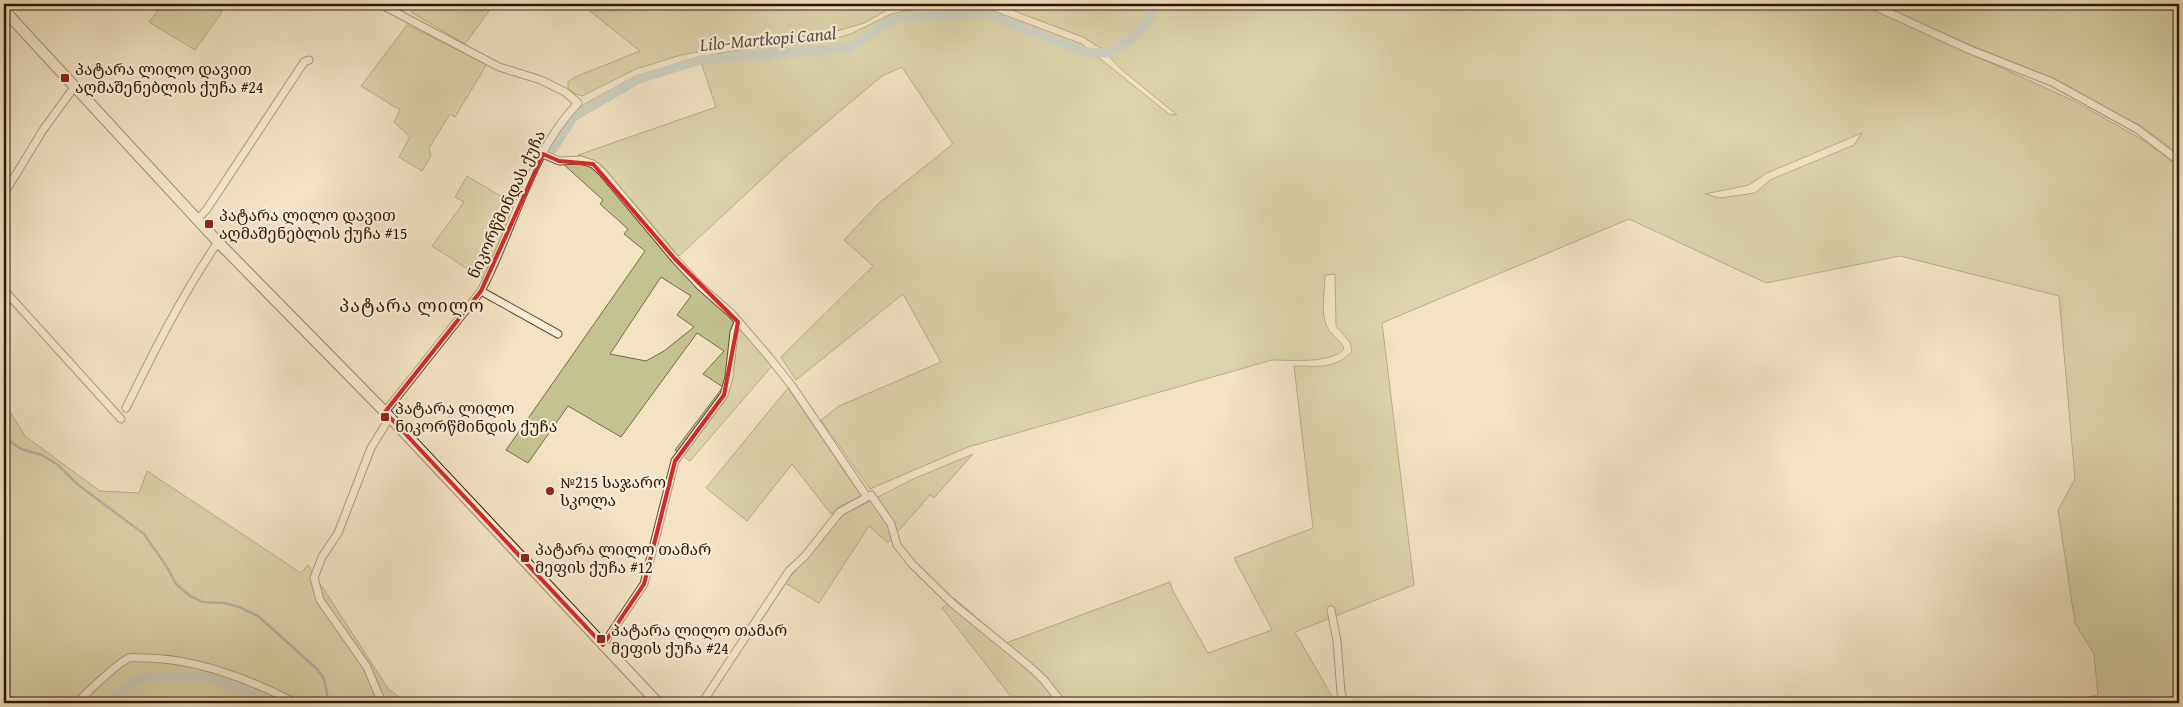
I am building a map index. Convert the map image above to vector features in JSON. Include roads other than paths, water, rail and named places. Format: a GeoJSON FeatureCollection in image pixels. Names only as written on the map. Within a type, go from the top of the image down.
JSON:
{"type":"FeatureCollection","features":[{"type":"Feature","properties":{"kind":"street","name":"ნიკორწმინდას ქუჩა"},"geometry":{"type":"LineString","coordinates":[[380,4],[499,67],[542,80],[566,92],[578,103],[563,119],[543,154],[526,189],[493,269],[481,291],[387,414],[371,448],[338,533],[322,557],[314,578],[320,600],[367,667],[382,703]]}},
{"type":"Feature","properties":{"kind":"street"},"geometry":{"type":"LineString","coordinates":[[1870,4],[1968,49],[2052,82],[2137,129],[2179,161]]}},
{"type":"Feature","properties":{"kind":"street"},"geometry":{"type":"LineString","coordinates":[[4,10],[218,242],[387,414],[658,703]]}},
{"type":"Feature","properties":{"kind":"street"},"geometry":{"type":"LineString","coordinates":[[198,219],[207,209],[304,62],[309,60]]}},
{"type":"Feature","properties":{"kind":"street"},"geometry":{"type":"LineString","coordinates":[[4,194],[43,130],[75,86]]}},
{"type":"Feature","properties":{"kind":"street"},"geometry":{"type":"LineString","coordinates":[[543,154],[559,161],[582,160],[593,164],[603,173],[675,259],[738,322],[792,386],[869,496],[891,524],[897,545],[912,564],[953,604],[1029,666],[1044,680],[1062,703]]}},
{"type":"Feature","properties":{"kind":"street"},"geometry":{"type":"LineString","coordinates":[[126,408],[158,341],[218,242]]}},
{"type":"Feature","properties":{"kind":"street"},"geometry":{"type":"LineString","coordinates":[[4,290],[121,418]]}},
{"type":"Feature","properties":{"kind":"street"},"geometry":{"type":"LineString","coordinates":[[481,291],[558,334]]}},
{"type":"Feature","properties":{"kind":"street"},"geometry":{"type":"LineString","coordinates":[[603,645],[644,584],[676,461],[724,395],[729,377],[734,332],[738,322]]}},
{"type":"Feature","properties":{"kind":"street"},"geometry":{"type":"LineString","coordinates":[[702,703],[789,571],[805,556],[840,512],[869,496]]}},
{"type":"Feature","properties":{"kind":"street"},"geometry":{"type":"LineString","coordinates":[[1332,610],[1338,641],[1341,692],[1344,703]]}},
{"type":"Feature","properties":{"kind":"street"},"geometry":{"type":"LineString","coordinates":[[77,703],[128,658],[164,658],[202,666],[268,689],[296,703]]}},
{"type":"Feature","properties":{"kind":"waterway","name":"Lilo-Martkopi Canal"},"geometry":{"type":"LineString","coordinates":[[553,149],[573,118],[586,109],[636,80],[700,60],[849,48],[893,19],[985,13],[1085,52],[1110,53],[1133,38],[1160,4]]}},
{"type":"Feature","properties":{"kind":"waterway"},"geometry":{"type":"LineString","coordinates":[[4,437],[21,449],[42,455],[58,465],[77,484],[144,534],[167,567],[176,584],[190,596],[203,602],[224,603],[239,607],[258,616],[317,669],[324,679],[329,703]]}},
{"type":"Feature","properties":{"kind":"waterway","name":"Lilo-Martkopi Canal"},"geometry":{"type":"LineString","coordinates":[[107,703],[133,682],[150,677],[211,677],[272,703]]}},
{"type":"Feature","properties":{"kind":"place","name":"პატარა ლილო დავით აღმაშენებლის ქუჩა #24"},"geometry":{"type":"Point","coordinates":[65,78]}},
{"type":"Feature","properties":{"kind":"place","name":"პატარა ლილო დავით აღმაშენებლის ქუჩა #15"},"geometry":{"type":"Point","coordinates":[209,224]}},
{"type":"Feature","properties":{"kind":"place","name":"პატარა ლილო ნიკორწმინდის ქუჩა"},"geometry":{"type":"Point","coordinates":[385,417]}},
{"type":"Feature","properties":{"kind":"place","name":"№215 საჯარო სკოლა"},"geometry":{"type":"Point","coordinates":[550,491]}},
{"type":"Feature","properties":{"kind":"place","name":"პატარა ლილო თამარ მეფის ქუჩა #12"},"geometry":{"type":"Point","coordinates":[525,558]}},
{"type":"Feature","properties":{"kind":"place","name":"პატარა ლილო თამარ მეფის ქუჩა #24"},"geometry":{"type":"Point","coordinates":[601,639]}},
{"type":"Feature","properties":{"kind":"district","name":"პატარა ლილო"},"geometry":{"type":"Point","coordinates":[412,306]}}]}
